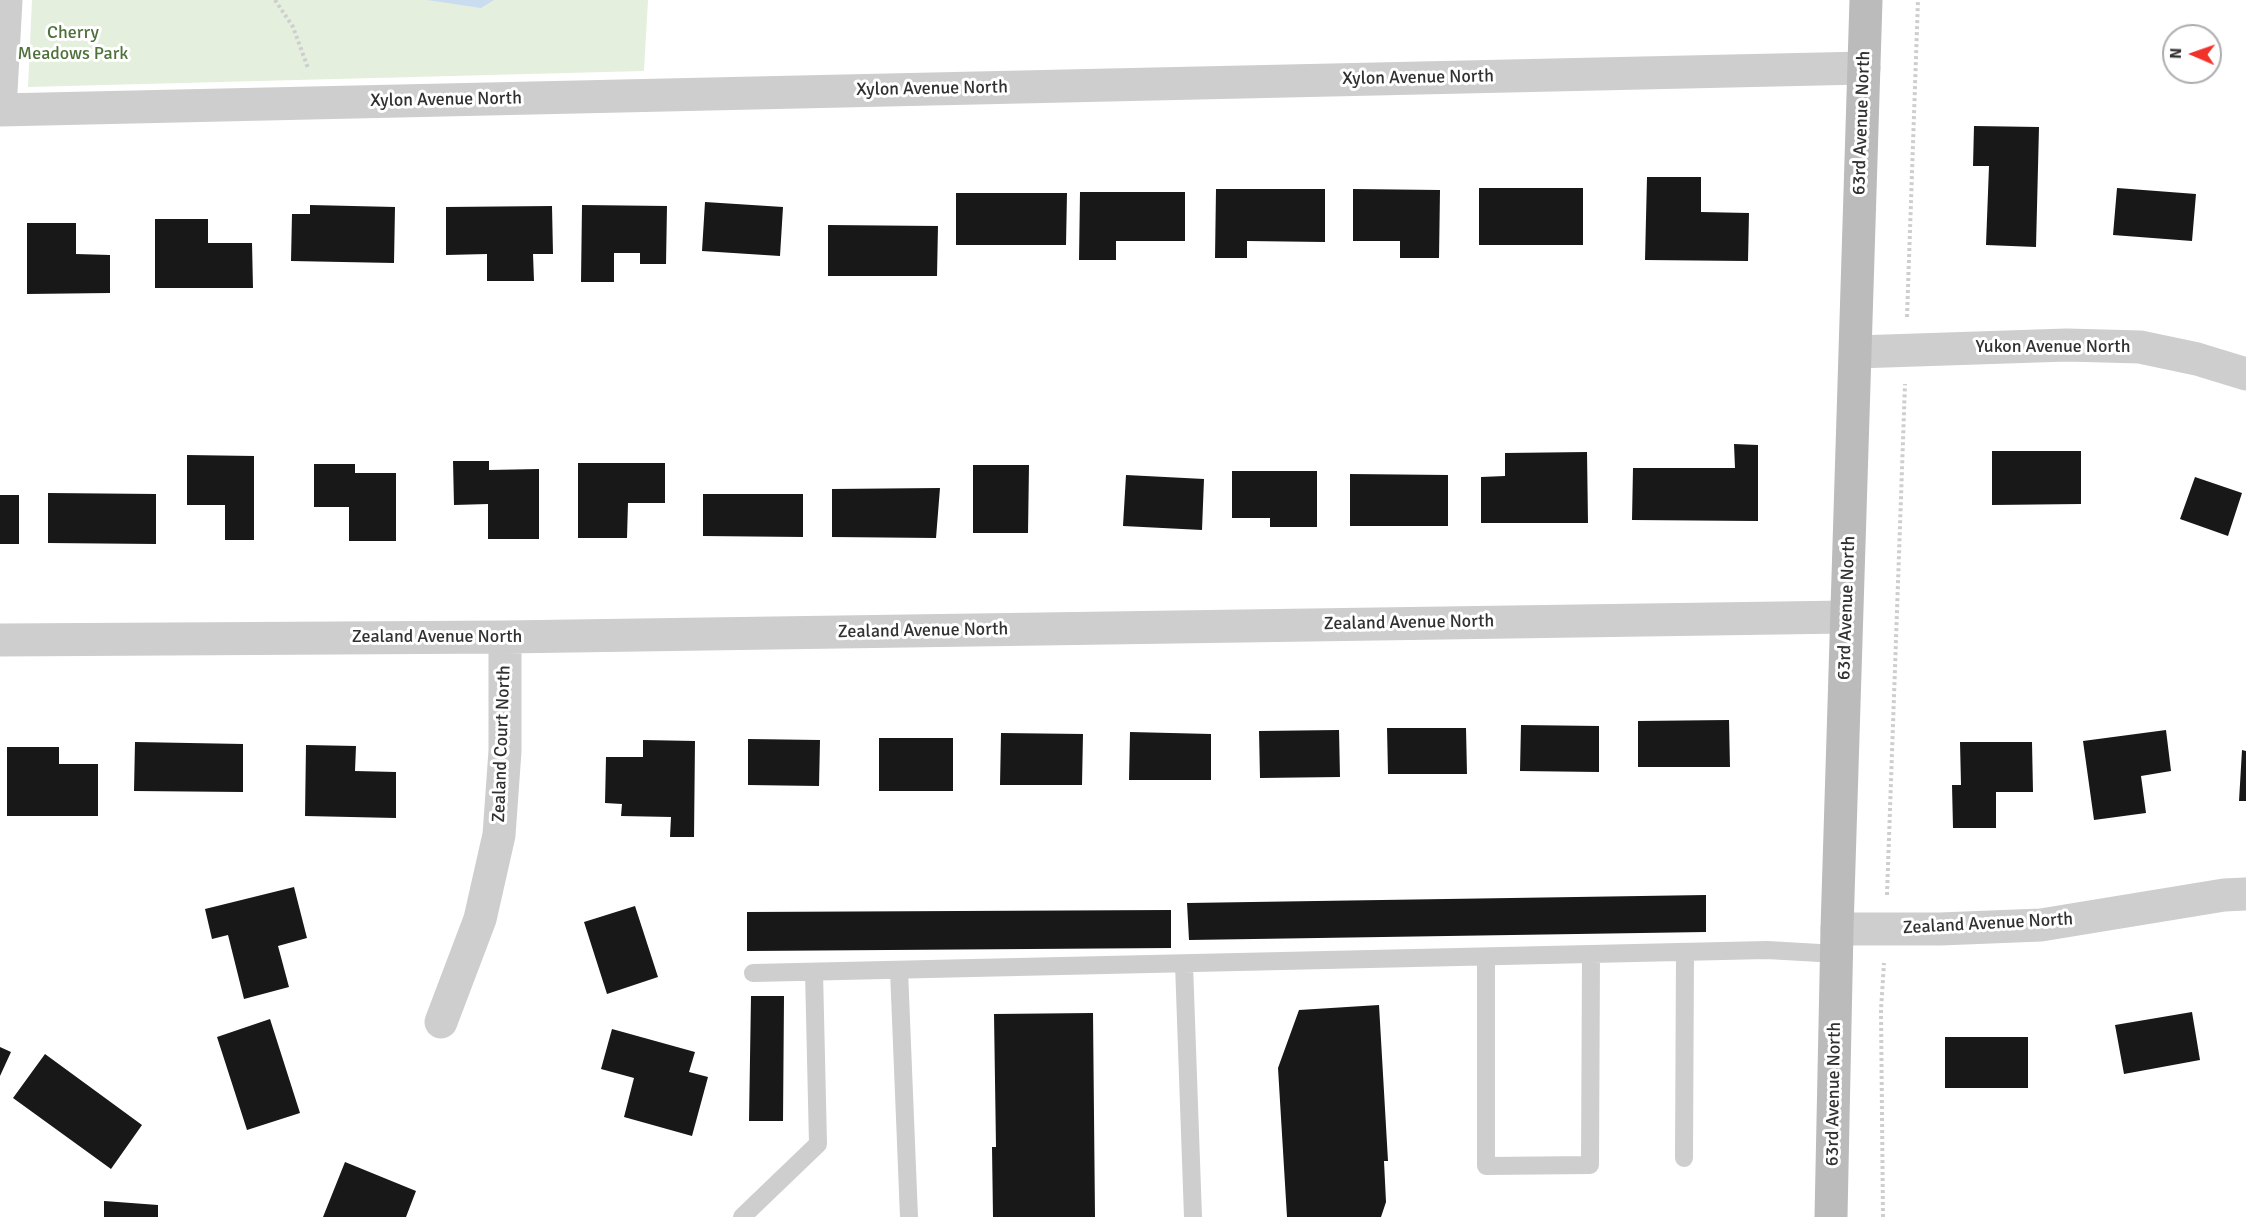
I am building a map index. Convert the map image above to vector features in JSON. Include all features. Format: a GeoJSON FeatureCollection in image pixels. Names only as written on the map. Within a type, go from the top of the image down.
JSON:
{"type":"FeatureCollection","features":[{"type":"Feature","properties":{"kind":"street"},"geometry":{"type":"LineString","coordinates":[[0,110],[6,0]]}},
{"type":"Feature","properties":{"kind":"street","name":"63rd Avenue North"},"geometry":{"type":"LineString","coordinates":[[1831,1217],[1846,617],[1866,0]]}},
{"type":"Feature","properties":{"kind":"street","name":"Xylon Avenue North"},"geometry":{"type":"LineString","coordinates":[[0,110],[1864,68]]}},
{"type":"Feature","properties":{"kind":"street","name":"Yukon Avenue North"},"geometry":{"type":"LineString","coordinates":[[1856,352],[2067,345],[2140,347],[2197,359],[2246,374]]}},
{"type":"Feature","properties":{"kind":"street","name":"Zealand Avenue North"},"geometry":{"type":"LineString","coordinates":[[0,640],[505,637],[1846,617]]}},
{"type":"Feature","properties":{"kind":"street","name":"Zealand Court North"},"geometry":{"type":"LineString","coordinates":[[441,1022],[480,919],[499,835],[505,751],[505,637]]}},
{"type":"Feature","properties":{"kind":"street","name":"Zealand Avenue North"},"geometry":{"type":"LineString","coordinates":[[1837,942],[1886,930],[2041,925],[2246,894]]}},
{"type":"Feature","properties":{"kind":"lane"},"geometry":{"type":"LineString","coordinates":[[753,973],[1767,950],[1837,942]]}},
{"type":"Feature","properties":{"kind":"lane"},"geometry":{"type":"LineString","coordinates":[[1684,1158],[1685,952]]}},
{"type":"Feature","properties":{"kind":"lane"},"geometry":{"type":"LineString","coordinates":[[1486,957],[1486,1166],[1590,1165],[1590,954]]}},
{"type":"Feature","properties":{"kind":"lane"},"geometry":{"type":"LineString","coordinates":[[1184,964],[1193,1217]]}},
{"type":"Feature","properties":{"kind":"lane"},"geometry":{"type":"LineString","coordinates":[[899,970],[909,1217]]}},
{"type":"Feature","properties":{"kind":"lane"},"geometry":{"type":"LineString","coordinates":[[742,1217],[818,1144],[814,972]]}},
{"type":"Feature","properties":{"kind":"path"},"geometry":{"type":"LineString","coordinates":[[275,0],[293,27],[320,102]]}},
{"type":"Feature","properties":{"kind":"path"},"geometry":{"type":"LineString","coordinates":[[1883,1217],[1881,1010],[1886,930],[1918,0]]}},
{"type":"Feature","properties":{"kind":"green space","name":"Cherry Meadows Park"},"geometry":{"type":"Polygon","coordinates":[[[32,0],[648,0],[644,71],[28,87],[32,0]]]}},
{"type":"Feature","properties":{"kind":"water"},"geometry":{"type":"Polygon","coordinates":[[[427,0],[494,0],[481,8],[427,0]]]}},
{"type":"Feature","properties":{"kind":"building"},"geometry":{"type":"Polygon","coordinates":[[[1974,126],[2039,127],[2036,247],[1986,245],[1989,166],[1973,166],[1974,126]]]}},
{"type":"Feature","properties":{"kind":"building"},"geometry":{"type":"Polygon","coordinates":[[[1647,177],[1701,177],[1701,212],[1749,213],[1748,261],[1645,260],[1647,177]]]}},
{"type":"Feature","properties":{"kind":"building"},"geometry":{"type":"Polygon","coordinates":[[[1479,188],[1583,188],[1583,245],[1479,245],[1479,188]]]}},
{"type":"Feature","properties":{"kind":"building"},"geometry":{"type":"Polygon","coordinates":[[[2117,188],[2196,194],[2192,241],[2113,235],[2117,188]]]}},
{"type":"Feature","properties":{"kind":"building"},"geometry":{"type":"Polygon","coordinates":[[[1216,189],[1325,189],[1325,242],[1247,241],[1247,258],[1215,258],[1216,189]]]}},
{"type":"Feature","properties":{"kind":"building"},"geometry":{"type":"Polygon","coordinates":[[[1353,189],[1440,190],[1439,258],[1400,258],[1400,241],[1353,241],[1353,189]]]}},
{"type":"Feature","properties":{"kind":"building"},"geometry":{"type":"Polygon","coordinates":[[[1080,192],[1185,192],[1185,241],[1116,241],[1116,260],[1079,260],[1080,192]]]}},
{"type":"Feature","properties":{"kind":"building"},"geometry":{"type":"Polygon","coordinates":[[[956,193],[1067,193],[1066,245],[956,245],[956,193]]]}},
{"type":"Feature","properties":{"kind":"building"},"geometry":{"type":"Polygon","coordinates":[[[705,202],[783,207],[780,256],[702,251],[705,202]]]}},
{"type":"Feature","properties":{"kind":"building"},"geometry":{"type":"Polygon","coordinates":[[[310,205],[395,207],[394,263],[291,261],[292,214],[310,214],[310,205]]]}},
{"type":"Feature","properties":{"kind":"building"},"geometry":{"type":"Polygon","coordinates":[[[582,205],[667,206],[666,264],[640,264],[640,253],[614,253],[614,282],[581,282],[582,205]]]}},
{"type":"Feature","properties":{"kind":"building"},"geometry":{"type":"Polygon","coordinates":[[[552,206],[553,254],[533,254],[534,281],[487,281],[487,254],[446,255],[446,207],[552,206]]]}},
{"type":"Feature","properties":{"kind":"building"},"geometry":{"type":"Polygon","coordinates":[[[155,219],[208,219],[208,243],[252,243],[253,288],[155,288],[155,219]]]}},
{"type":"Feature","properties":{"kind":"building"},"geometry":{"type":"Polygon","coordinates":[[[27,223],[76,223],[76,254],[110,255],[110,293],[27,294],[27,223]]]}},
{"type":"Feature","properties":{"kind":"building"},"geometry":{"type":"Polygon","coordinates":[[[828,225],[938,226],[937,276],[828,276],[828,225]]]}},
{"type":"Feature","properties":{"kind":"building"},"geometry":{"type":"Polygon","coordinates":[[[1734,444],[1758,445],[1758,521],[1632,520],[1633,468],[1735,468],[1734,444]]]}},
{"type":"Feature","properties":{"kind":"building"},"geometry":{"type":"Polygon","coordinates":[[[1992,451],[2081,451],[2081,504],[1992,505],[1992,451]]]}},
{"type":"Feature","properties":{"kind":"building"},"geometry":{"type":"Polygon","coordinates":[[[1587,452],[1588,523],[1481,523],[1481,477],[1505,476],[1505,453],[1587,452]]]}},
{"type":"Feature","properties":{"kind":"building"},"geometry":{"type":"Polygon","coordinates":[[[187,455],[254,456],[254,540],[225,540],[225,505],[187,505],[187,455]]]}},
{"type":"Feature","properties":{"kind":"building"},"geometry":{"type":"Polygon","coordinates":[[[453,461],[489,461],[489,470],[539,469],[539,539],[488,539],[488,504],[454,505],[453,461]]]}},
{"type":"Feature","properties":{"kind":"building"},"geometry":{"type":"Polygon","coordinates":[[[578,463],[665,463],[665,503],[628,503],[627,538],[578,538],[578,463]]]}},
{"type":"Feature","properties":{"kind":"building"},"geometry":{"type":"Polygon","coordinates":[[[314,464],[355,464],[355,473],[396,473],[396,541],[349,541],[349,507],[314,507],[314,464]]]}},
{"type":"Feature","properties":{"kind":"building"},"geometry":{"type":"Polygon","coordinates":[[[973,465],[1029,465],[1028,533],[973,533],[973,465]]]}},
{"type":"Feature","properties":{"kind":"building"},"geometry":{"type":"Polygon","coordinates":[[[1232,471],[1317,471],[1317,527],[1270,527],[1270,518],[1232,518],[1232,471]]]}},
{"type":"Feature","properties":{"kind":"building"},"geometry":{"type":"Polygon","coordinates":[[[1350,474],[1448,475],[1448,526],[1350,526],[1350,474]]]}},
{"type":"Feature","properties":{"kind":"building"},"geometry":{"type":"Polygon","coordinates":[[[1126,475],[1204,479],[1202,530],[1123,526],[1126,475]]]}},
{"type":"Feature","properties":{"kind":"building"},"geometry":{"type":"Polygon","coordinates":[[[2195,477],[2242,493],[2228,536],[2180,519],[2195,477]]]}},
{"type":"Feature","properties":{"kind":"building"},"geometry":{"type":"Polygon","coordinates":[[[940,488],[936,538],[832,537],[832,489],[940,488]]]}},
{"type":"Feature","properties":{"kind":"building"},"geometry":{"type":"Polygon","coordinates":[[[48,493],[156,494],[156,544],[48,543],[48,493]]]}},
{"type":"Feature","properties":{"kind":"building"},"geometry":{"type":"Polygon","coordinates":[[[703,494],[803,494],[803,537],[703,536],[703,494]]]}},
{"type":"Feature","properties":{"kind":"building"},"geometry":{"type":"Polygon","coordinates":[[[0,495],[19,495],[19,544],[0,544],[0,495]]]}},
{"type":"Feature","properties":{"kind":"building"},"geometry":{"type":"Polygon","coordinates":[[[1729,720],[1730,767],[1638,767],[1638,721],[1729,720]]]}},
{"type":"Feature","properties":{"kind":"building"},"geometry":{"type":"Polygon","coordinates":[[[1521,725],[1599,726],[1599,772],[1520,771],[1521,725]]]}},
{"type":"Feature","properties":{"kind":"building"},"geometry":{"type":"Polygon","coordinates":[[[1387,728],[1466,728],[1467,774],[1388,774],[1387,728]]]}},
{"type":"Feature","properties":{"kind":"building"},"geometry":{"type":"Polygon","coordinates":[[[1339,730],[1340,777],[1260,778],[1259,731],[1339,730]]]}},
{"type":"Feature","properties":{"kind":"building"},"geometry":{"type":"Polygon","coordinates":[[[2166,730],[2171,771],[2141,776],[2146,813],[2094,820],[2083,741],[2166,730]]]}},
{"type":"Feature","properties":{"kind":"building"},"geometry":{"type":"Polygon","coordinates":[[[1130,732],[1211,734],[1211,780],[1129,780],[1130,732]]]}},
{"type":"Feature","properties":{"kind":"building"},"geometry":{"type":"Polygon","coordinates":[[[1001,733],[1083,734],[1082,785],[1000,785],[1001,733]]]}},
{"type":"Feature","properties":{"kind":"building"},"geometry":{"type":"Polygon","coordinates":[[[879,738],[953,738],[953,791],[879,791],[879,738]]]}},
{"type":"Feature","properties":{"kind":"building"},"geometry":{"type":"Polygon","coordinates":[[[748,739],[820,740],[819,786],[748,785],[748,739]]]}},
{"type":"Feature","properties":{"kind":"building"},"geometry":{"type":"Polygon","coordinates":[[[643,740],[695,741],[694,837],[670,837],[671,817],[621,816],[622,804],[605,803],[606,757],[643,757],[643,740]]]}},
{"type":"Feature","properties":{"kind":"building"},"geometry":{"type":"Polygon","coordinates":[[[135,742],[243,744],[243,792],[134,791],[135,742]]]}},
{"type":"Feature","properties":{"kind":"building"},"geometry":{"type":"Polygon","coordinates":[[[1960,742],[2032,742],[2033,792],[1996,792],[1996,828],[1953,828],[1952,785],[1961,785],[1960,742]]]}},
{"type":"Feature","properties":{"kind":"building"},"geometry":{"type":"Polygon","coordinates":[[[306,745],[356,746],[355,771],[396,772],[396,818],[305,816],[306,745]]]}},
{"type":"Feature","properties":{"kind":"building"},"geometry":{"type":"Polygon","coordinates":[[[7,747],[59,747],[59,764],[98,764],[98,816],[7,816],[7,747]]]}},
{"type":"Feature","properties":{"kind":"building"},"geometry":{"type":"Polygon","coordinates":[[[2242,750],[2246,751],[2246,801],[2239,801],[2242,750]]]}},
{"type":"Feature","properties":{"kind":"building"},"geometry":{"type":"Polygon","coordinates":[[[294,887],[307,938],[278,946],[289,987],[244,999],[228,935],[212,939],[205,909],[294,887]]]}},
{"type":"Feature","properties":{"kind":"building"},"geometry":{"type":"Polygon","coordinates":[[[1706,895],[1706,932],[1189,940],[1187,903],[1706,895]]]}},
{"type":"Feature","properties":{"kind":"building"},"geometry":{"type":"Polygon","coordinates":[[[635,906],[658,977],[607,994],[584,922],[635,906]]]}},
{"type":"Feature","properties":{"kind":"building"},"geometry":{"type":"Polygon","coordinates":[[[1171,910],[1171,948],[747,951],[747,912],[1171,910]]]}},
{"type":"Feature","properties":{"kind":"building"},"geometry":{"type":"Polygon","coordinates":[[[751,996],[784,996],[783,1121],[749,1121],[751,996]]]}},
{"type":"Feature","properties":{"kind":"building"},"geometry":{"type":"Polygon","coordinates":[[[1379,1005],[1388,1161],[1384,1161],[1386,1202],[1381,1217],[1287,1217],[1278,1068],[1299,1010],[1379,1005]]]}},
{"type":"Feature","properties":{"kind":"building"},"geometry":{"type":"Polygon","coordinates":[[[2192,1012],[2200,1060],[2124,1074],[2115,1025],[2192,1012]]]}},
{"type":"Feature","properties":{"kind":"building"},"geometry":{"type":"Polygon","coordinates":[[[1093,1013],[1095,1217],[993,1217],[992,1147],[996,1147],[994,1014],[1093,1013]]]}},
{"type":"Feature","properties":{"kind":"building"},"geometry":{"type":"Polygon","coordinates":[[[270,1019],[300,1113],[247,1130],[217,1037],[270,1019]]]}},
{"type":"Feature","properties":{"kind":"building"},"geometry":{"type":"Polygon","coordinates":[[[612,1029],[695,1052],[689,1072],[708,1077],[692,1136],[624,1117],[634,1078],[601,1069],[612,1029]]]}},
{"type":"Feature","properties":{"kind":"building"},"geometry":{"type":"Polygon","coordinates":[[[1945,1037],[2028,1037],[2028,1088],[1945,1088],[1945,1037]]]}},
{"type":"Feature","properties":{"kind":"building"},"geometry":{"type":"Polygon","coordinates":[[[0,1047],[11,1052],[0,1076],[0,1047]]]}},
{"type":"Feature","properties":{"kind":"building"},"geometry":{"type":"Polygon","coordinates":[[[45,1054],[142,1125],[111,1169],[13,1098],[45,1054]]]}},
{"type":"Feature","properties":{"kind":"building"},"geometry":{"type":"Polygon","coordinates":[[[345,1162],[416,1191],[406,1217],[323,1217],[345,1162]]]}},
{"type":"Feature","properties":{"kind":"building"},"geometry":{"type":"Polygon","coordinates":[[[104,1201],[158,1205],[158,1217],[104,1217],[104,1201]]]}}]}
